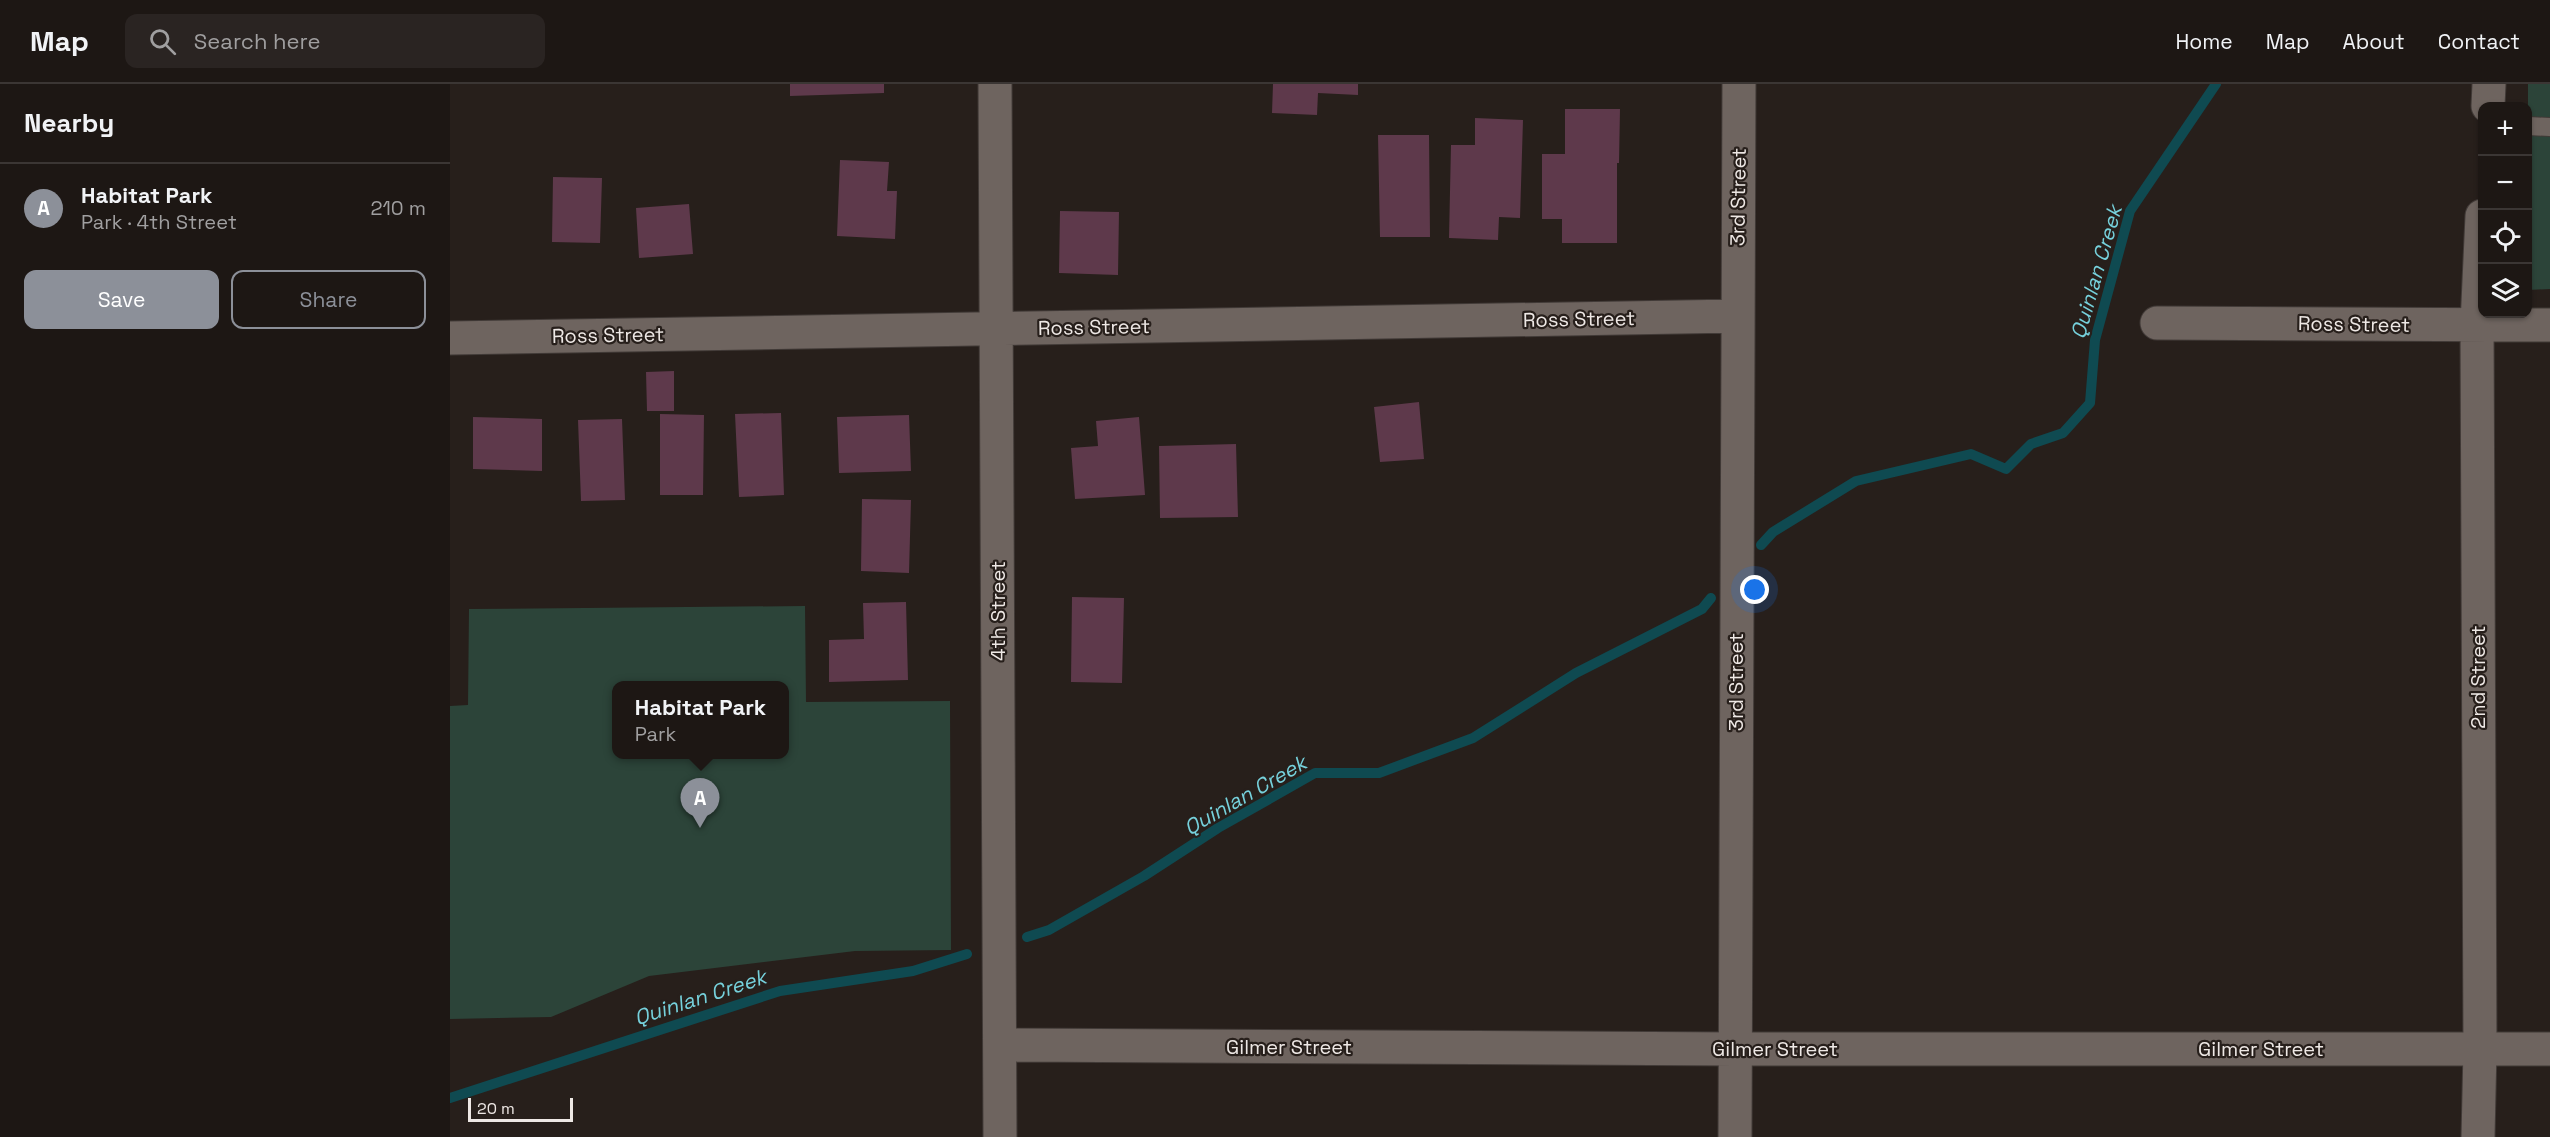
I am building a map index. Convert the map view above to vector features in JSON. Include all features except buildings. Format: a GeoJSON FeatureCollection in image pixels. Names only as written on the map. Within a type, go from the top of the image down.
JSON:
{"type":"FeatureCollection","features":[{"type":"Feature","properties":{"kind":"street","name":"4th Street"},"geometry":{"type":"LineString","coordinates":[[995,84],[1000,1137]]}},
{"type":"Feature","properties":{"kind":"street","name":"3rd Street"},"geometry":{"type":"LineString","coordinates":[[1735,1137],[1739,84]]}},
{"type":"Feature","properties":{"kind":"street"},"geometry":{"type":"LineString","coordinates":[[2488,102],[2489,84]]}},
{"type":"Feature","properties":{"kind":"street","name":"2nd Street"},"geometry":{"type":"LineString","coordinates":[[2478,1137],[2480,1049],[2477,326],[2480,264]]}},
{"type":"Feature","properties":{"kind":"street","name":"Ross Street"},"geometry":{"type":"LineString","coordinates":[[450,338],[1737,316]]}},
{"type":"Feature","properties":{"kind":"street","name":"Ross Street"},"geometry":{"type":"LineString","coordinates":[[2157,323],[2550,325]]}},
{"type":"Feature","properties":{"kind":"street","name":"Gilmer Street"},"geometry":{"type":"LineString","coordinates":[[1000,1045],[1735,1049],[2550,1049]]}},
{"type":"Feature","properties":{"kind":"lane"},"geometry":{"type":"LineString","coordinates":[[2532,126],[2550,127]]}},
{"type":"Feature","properties":{"kind":"green space"},"geometry":{"type":"Polygon","coordinates":[[[2528,84],[2550,84],[2550,289],[2532,290],[2532,102],[2528,102],[2528,84]]]}},
{"type":"Feature","properties":{"kind":"green space"},"geometry":{"type":"Polygon","coordinates":[[[805,606],[806,702],[950,701],[951,950],[855,951],[649,976],[551,1017],[450,1019],[450,706],[468,705],[469,609],[805,606]]]}},
{"type":"Feature","properties":{"kind":"waterway","name":"Quinlan Creek"},"geometry":{"type":"LineString","coordinates":[[1761,545],[1773,532],[1856,481],[1971,454],[2006,469],[2031,444],[2063,433],[2090,403],[2095,340],[2130,211],[2216,84]]}},
{"type":"Feature","properties":{"kind":"waterway","name":"Quinlan Creek"},"geometry":{"type":"LineString","coordinates":[[1027,937],[1049,930],[1144,876],[1218,828],[1315,773],[1379,773],[1473,738],[1576,673],[1702,609],[1711,598]]}},
{"type":"Feature","properties":{"kind":"waterway","name":"Quinlan Creek"},"geometry":{"type":"LineString","coordinates":[[450,1098],[780,991],[913,971],[967,954]]}},
{"type":"Feature","properties":{"kind":"place","name":"Habitat Park"},"geometry":{"type":"Point","coordinates":[700,828]}}]}
